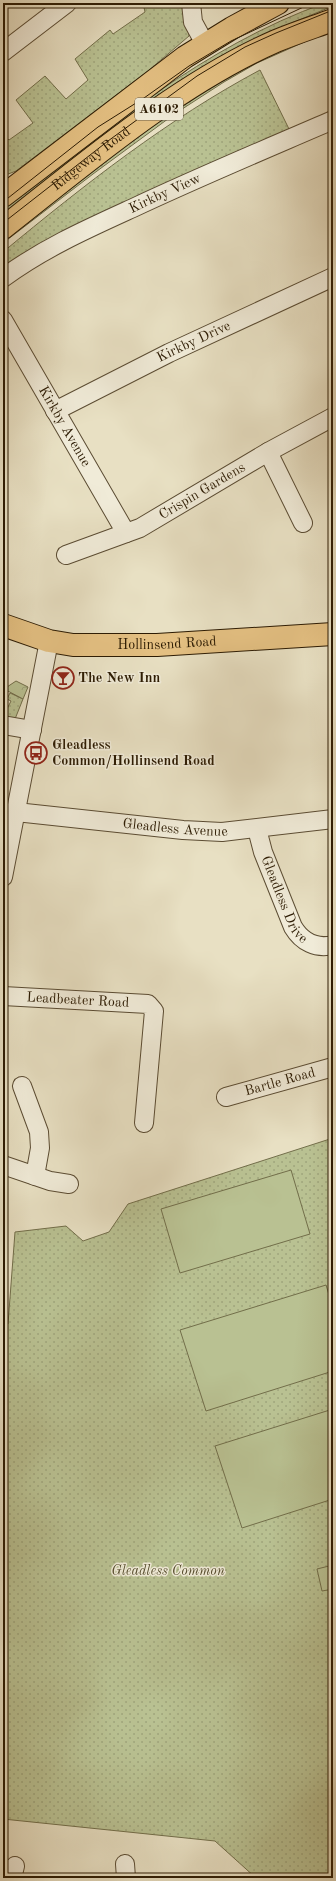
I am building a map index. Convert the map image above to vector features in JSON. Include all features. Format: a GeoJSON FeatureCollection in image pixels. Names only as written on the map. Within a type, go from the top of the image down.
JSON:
{"type":"FeatureCollection","features":[{"type":"Feature","properties":{"kind":"main road","name":"Ridgeway Road"},"geometry":{"type":"LineString","coordinates":[[3,196],[95,124],[185,57],[278,3]]}},
{"type":"Feature","properties":{"kind":"main road","name":"Ridgeway Road"},"geometry":{"type":"LineString","coordinates":[[3,228],[111,144],[200,82],[245,56],[276,41],[333,20]]}},
{"type":"Feature","properties":{"kind":"main road","name":"Hollinsend Road"},"geometry":{"type":"LineString","coordinates":[[3,625],[50,641],[73,645],[157,645],[333,634]]}},
{"type":"Feature","properties":{"kind":"street"},"geometry":{"type":"LineString","coordinates":[[3,52],[67,3]]}},
{"type":"Feature","properties":{"kind":"street"},"geometry":{"type":"LineString","coordinates":[[191,3],[193,22],[205,44]]}},
{"type":"Feature","properties":{"kind":"street","name":"Kirkby View"},"geometry":{"type":"LineString","coordinates":[[3,278],[30,259],[81,232],[201,176],[333,120]]}},
{"type":"Feature","properties":{"kind":"street","name":"Kirkby Drive"},"geometry":{"type":"LineString","coordinates":[[55,411],[169,353],[333,277]]}},
{"type":"Feature","properties":{"kind":"street","name":"Kirkby Avenue"},"geometry":{"type":"LineString","coordinates":[[3,320],[126,533]]}},
{"type":"Feature","properties":{"kind":"street","name":"Crispin Gardens"},"geometry":{"type":"LineString","coordinates":[[66,555],[152,522],[268,452],[333,417]]}},
{"type":"Feature","properties":{"kind":"street"},"geometry":{"type":"LineString","coordinates":[[268,452],[303,523]]}},
{"type":"Feature","properties":{"kind":"street"},"geometry":{"type":"LineString","coordinates":[[3,877],[50,641]]}},
{"type":"Feature","properties":{"kind":"street"},"geometry":{"type":"LineString","coordinates":[[3,725],[32,730]]}},
{"type":"Feature","properties":{"kind":"street","name":"Gleadless Avenue"},"geometry":{"type":"LineString","coordinates":[[16,812],[183,830],[222,832],[333,819]]}},
{"type":"Feature","properties":{"kind":"street","name":"Gleadless Drive"},"geometry":{"type":"LineString","coordinates":[[257,829],[263,852],[298,936],[306,942],[324,947],[333,945]]}},
{"type":"Feature","properties":{"kind":"street","name":"Leadbeater Road"},"geometry":{"type":"LineString","coordinates":[[3,996],[148,1004],[153,999],[154,1010],[144,1123]]}},
{"type":"Feature","properties":{"kind":"street","name":"Bartle Road"},"geometry":{"type":"LineString","coordinates":[[226,1097],[333,1067]]}},
{"type":"Feature","properties":{"kind":"street"},"geometry":{"type":"LineString","coordinates":[[22,1086],[39,1132],[40,1148],[35,1176]]}},
{"type":"Feature","properties":{"kind":"street"},"geometry":{"type":"LineString","coordinates":[[3,1165],[50,1181],[70,1184]]}},
{"type":"Feature","properties":{"kind":"green space"},"geometry":{"type":"Polygon","coordinates":[[[143,3],[184,3],[189,36],[148,71],[16,171],[3,176],[3,134],[9,140],[33,123],[16,100],[45,76],[66,99],[88,80],[75,59],[110,30],[113,34],[145,12],[143,3]]]}},
{"type":"Feature","properties":{"kind":"green space"},"geometry":{"type":"Polygon","coordinates":[[[325,3],[333,3],[333,6],[277,29],[3,217],[3,208],[156,93],[197,66],[238,42],[281,21],[325,3]]]}},
{"type":"Feature","properties":{"kind":"green space"},"geometry":{"type":"Polygon","coordinates":[[[320,35],[257,63],[176,113],[3,243],[3,235],[137,133],[255,59],[320,35]]]}},
{"type":"Feature","properties":{"kind":"green space"},"geometry":{"type":"Polygon","coordinates":[[[260,70],[289,129],[3,272],[3,252],[64,202],[160,131],[226,89],[260,70]]]}},
{"type":"Feature","properties":{"kind":"green space"},"geometry":{"type":"Polygon","coordinates":[[[16,681],[28,687],[23,699],[4,689],[16,681]]]}},
{"type":"Feature","properties":{"kind":"green space"},"geometry":{"type":"Polygon","coordinates":[[[10,693],[23,699],[15,719],[3,717],[11,701],[7,699],[10,693]]]}},
{"type":"Feature","properties":{"kind":"green space","name":"Gleadless Common"},"geometry":{"type":"Polygon","coordinates":[[[333,1138],[333,1878],[256,1878],[215,1841],[3,1819],[3,1323],[8,1324],[15,1232],[66,1226],[83,1241],[109,1232],[128,1204],[333,1138]]]}},
{"type":"Feature","properties":{"kind":"green space"},"geometry":{"type":"Polygon","coordinates":[[[291,1170],[310,1234],[180,1273],[161,1209],[291,1170]]]}},
{"type":"Feature","properties":{"kind":"green space"},"geometry":{"type":"Polygon","coordinates":[[[326,1285],[333,1308],[333,1371],[206,1411],[180,1330],[326,1285]]]}},
{"type":"Feature","properties":{"kind":"green space"},"geometry":{"type":"Polygon","coordinates":[[[333,1409],[333,1499],[242,1528],[215,1446],[333,1409]]]}},
{"type":"Feature","properties":{"kind":"green space"},"geometry":{"type":"Polygon","coordinates":[[[333,1565],[333,1589],[322,1591],[317,1569],[333,1565]]]}},
{"type":"Feature","properties":{"kind":"tram line"},"geometry":{"type":"LineString","coordinates":[[3,202],[98,127],[144,98],[189,66],[231,41],[312,3]]}},
{"type":"Feature","properties":{"kind":"tram line"},"geometry":{"type":"LineString","coordinates":[[3,223],[108,141],[197,76],[245,47],[333,10]]}},
{"type":"Feature","properties":{"kind":"place","name":"The New Inn"},"geometry":{"type":"Point","coordinates":[63,678]}},
{"type":"Feature","properties":{"kind":"place","name":"Gleadless Common/Hollinsend Road"},"geometry":{"type":"Point","coordinates":[36,753]}}]}
